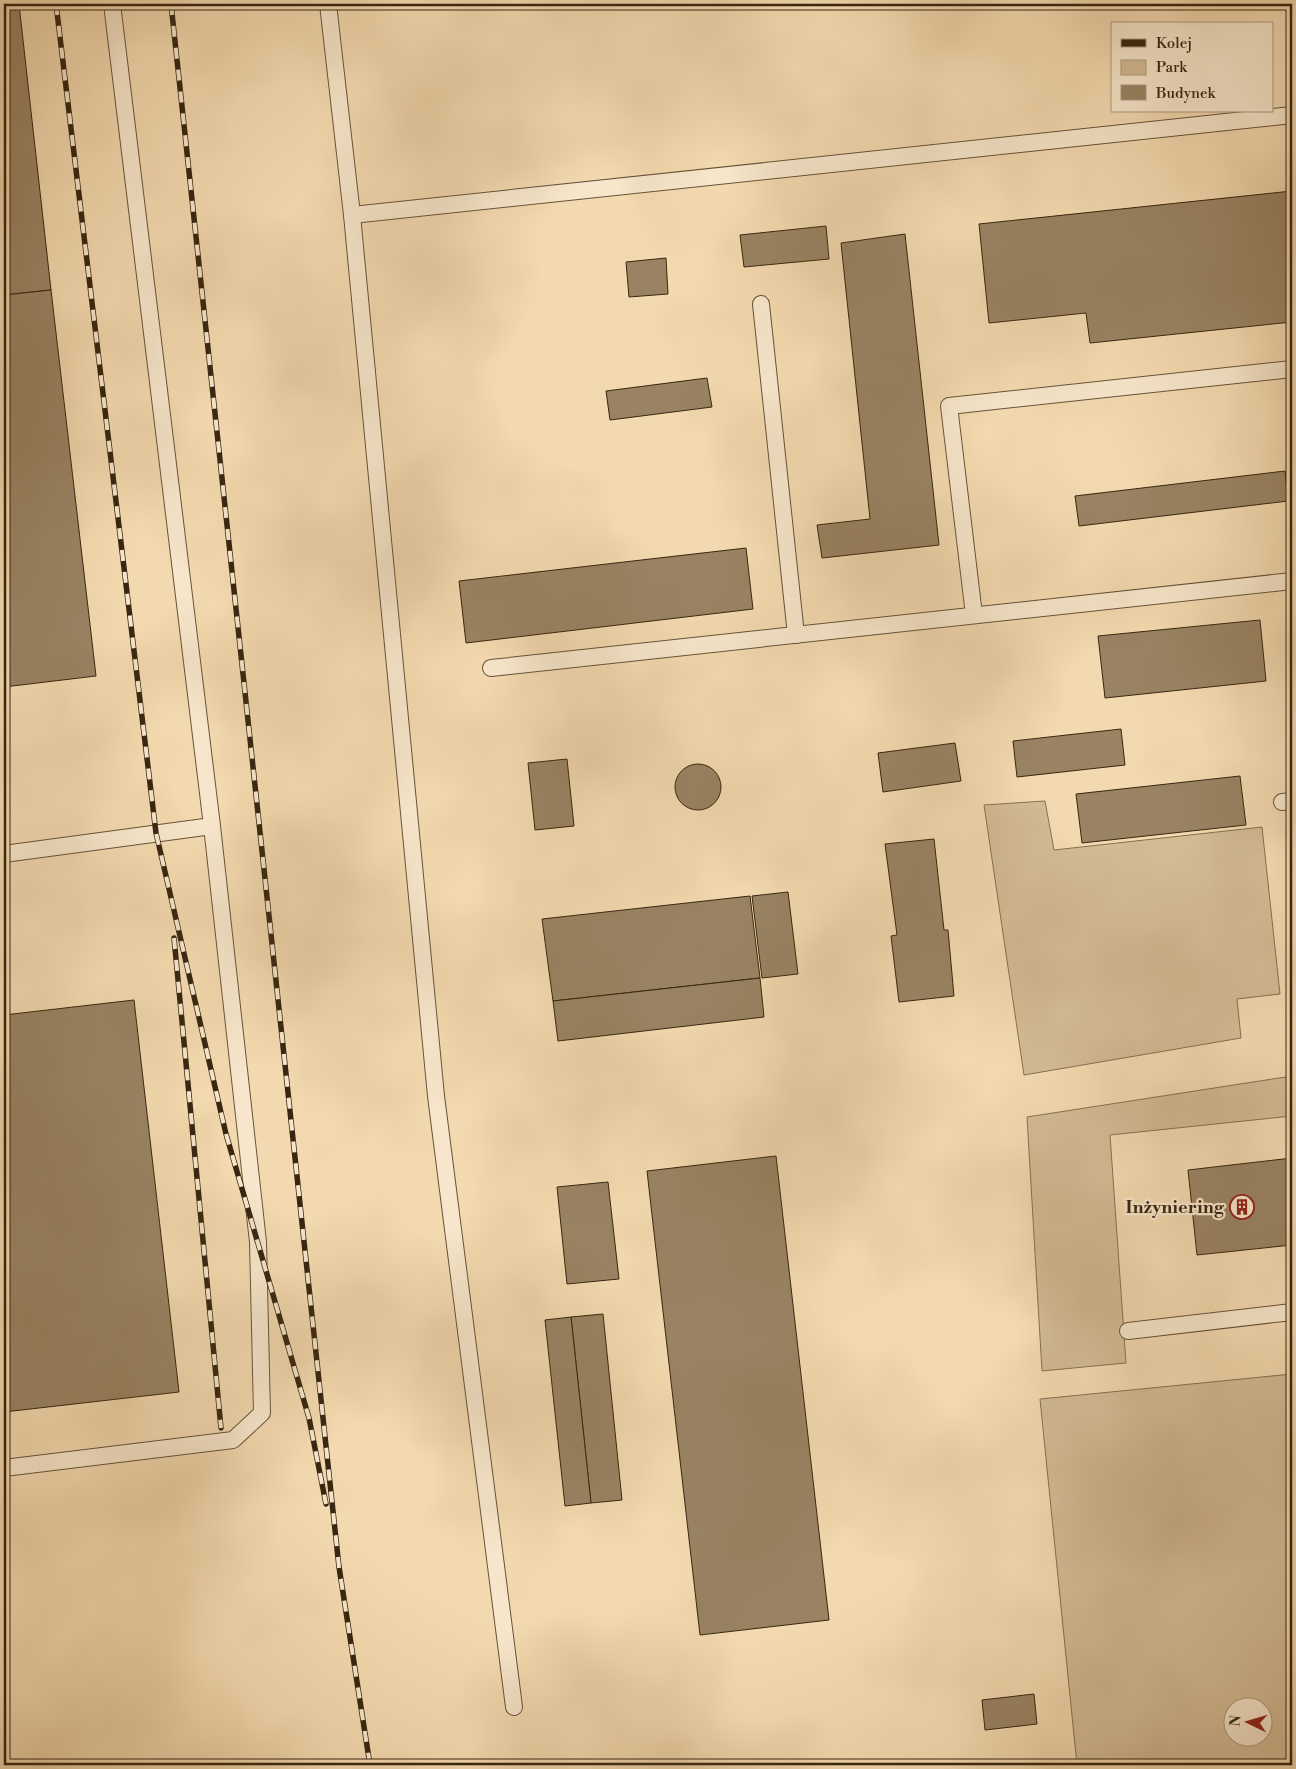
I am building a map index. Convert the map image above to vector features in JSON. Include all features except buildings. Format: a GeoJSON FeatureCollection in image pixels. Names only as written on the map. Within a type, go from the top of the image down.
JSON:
{"type":"FeatureCollection","features":[{"type":"Feature","properties":{"kind":"lane"},"geometry":{"type":"LineString","coordinates":[[4,1468],[233,1440],[262,1413],[258,1242],[212,826],[112,4]]}},
{"type":"Feature","properties":{"kind":"lane"},"geometry":{"type":"LineString","coordinates":[[328,4],[352,215],[436,1096],[514,1708]]}},
{"type":"Feature","properties":{"kind":"lane"},"geometry":{"type":"LineString","coordinates":[[352,215],[1292,115]]}},
{"type":"Feature","properties":{"kind":"lane"},"geometry":{"type":"LineString","coordinates":[[761,304],[796,635]]}},
{"type":"Feature","properties":{"kind":"lane"},"geometry":{"type":"LineString","coordinates":[[974,615],[949,406],[1292,369]]}},
{"type":"Feature","properties":{"kind":"lane"},"geometry":{"type":"LineString","coordinates":[[491,668],[1292,581]]}},
{"type":"Feature","properties":{"kind":"lane"},"geometry":{"type":"LineString","coordinates":[[4,854],[212,826]]}},
{"type":"Feature","properties":{"kind":"lane"},"geometry":{"type":"LineString","coordinates":[[1128,1331],[1292,1312]]}},
{"type":"Feature","properties":{"kind":"green space"},"geometry":{"type":"Polygon","coordinates":[[[1045,801],[1054,850],[1262,827],[1280,994],[1237,999],[1241,1038],[1024,1075],[984,805],[1045,801]]]}},
{"type":"Feature","properties":{"kind":"green space"},"geometry":{"type":"Polygon","coordinates":[[[1292,1076],[1292,1116],[1110,1135],[1126,1363],[1042,1371],[1027,1117],[1292,1076]]]}},
{"type":"Feature","properties":{"kind":"green space"},"geometry":{"type":"Polygon","coordinates":[[[1292,1374],[1292,1765],[1077,1765],[1040,1399],[1292,1374]]]}},
{"type":"Feature","properties":{"kind":"railway"},"geometry":{"type":"LineString","coordinates":[[56,4],[156,833],[226,1134],[309,1418],[326,1504]]}},
{"type":"Feature","properties":{"kind":"railway"},"geometry":{"type":"LineString","coordinates":[[171,4],[339,1567],[370,1765]]}},
{"type":"Feature","properties":{"kind":"railway"},"geometry":{"type":"LineString","coordinates":[[174,938],[221,1428]]}},
{"type":"Feature","properties":{"kind":"place","name":"Inżyniering"},"geometry":{"type":"Point","coordinates":[1242,1207]}}]}
